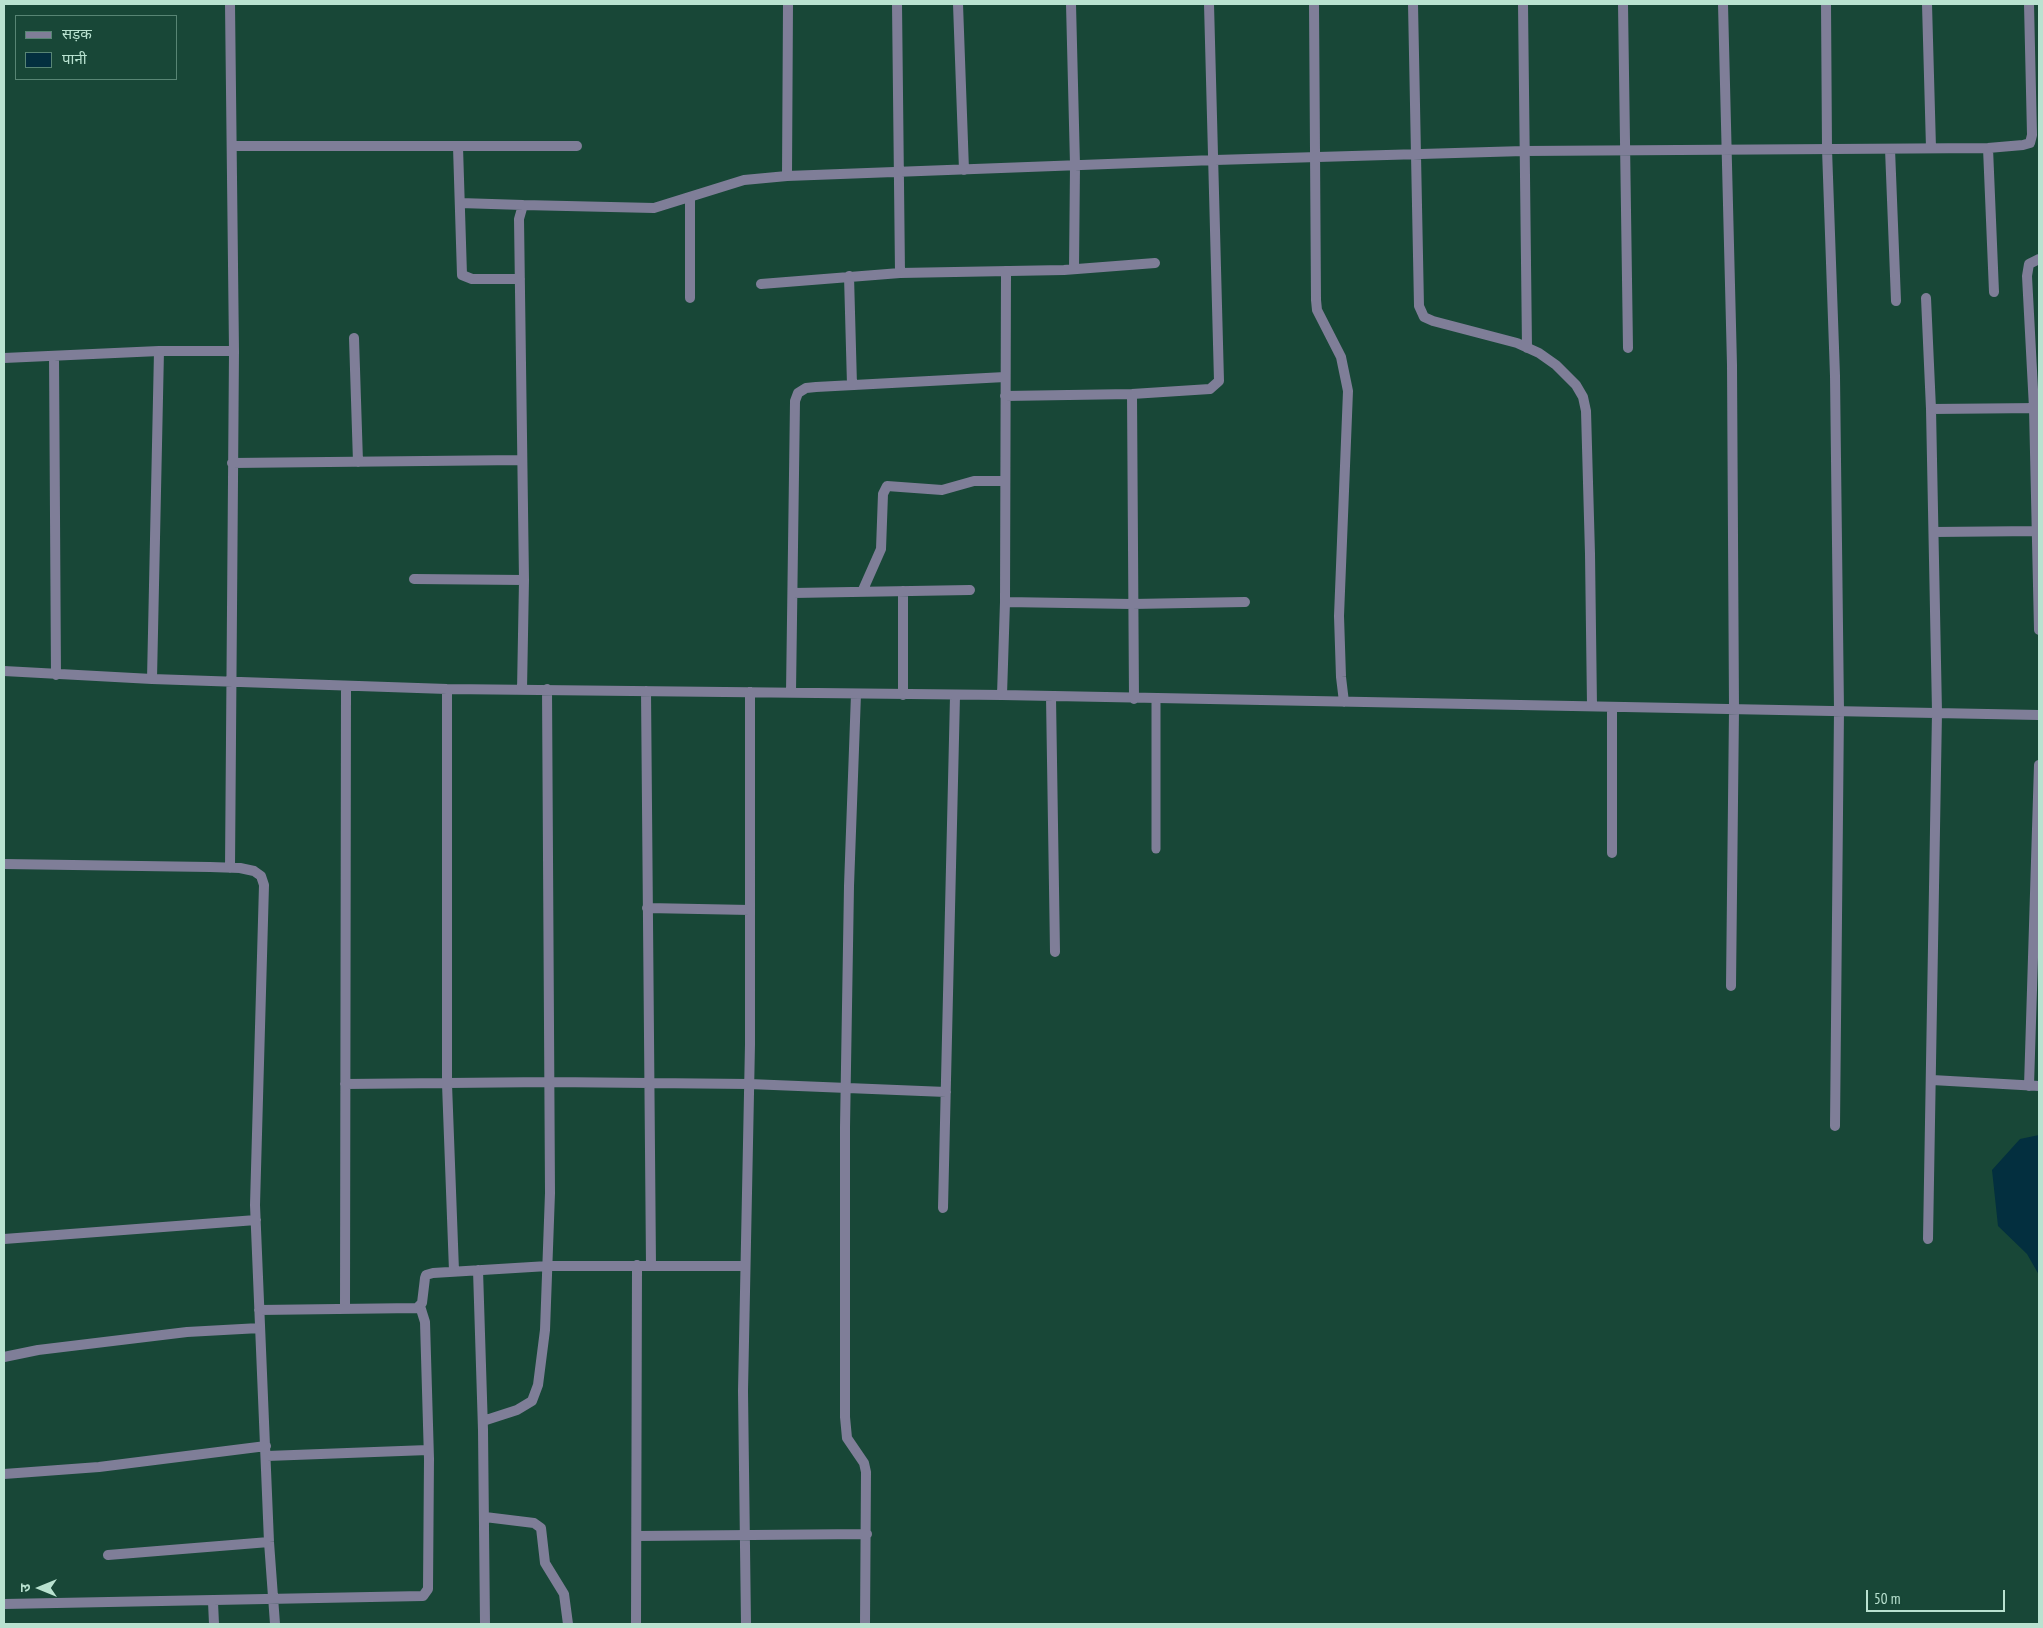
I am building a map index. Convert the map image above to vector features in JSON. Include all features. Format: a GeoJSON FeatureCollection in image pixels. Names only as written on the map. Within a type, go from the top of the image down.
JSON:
{"type":"FeatureCollection","features":[{"type":"Feature","properties":{"kind":"street"},"geometry":{"type":"LineString","coordinates":[[230,4],[234,351],[230,868]]}},
{"type":"Feature","properties":{"kind":"street"},"geometry":{"type":"LineString","coordinates":[[787,176],[788,4]]}},
{"type":"Feature","properties":{"kind":"street"},"geometry":{"type":"LineString","coordinates":[[897,4],[900,273]]}},
{"type":"Feature","properties":{"kind":"street"},"geometry":{"type":"LineString","coordinates":[[958,4],[964,170]]}},
{"type":"Feature","properties":{"kind":"street"},"geometry":{"type":"LineString","coordinates":[[1070,4],[1075,165],[1074,269]]}},
{"type":"Feature","properties":{"kind":"street"},"geometry":{"type":"LineString","coordinates":[[1005,396],[1132,394],[1210,389],[1219,381],[1215,160],[1209,4]]}},
{"type":"Feature","properties":{"kind":"street"},"geometry":{"type":"LineString","coordinates":[[1314,4],[1317,310],[1341,357],[1348,391],[1339,616],[1341,678],[1344,702]]}},
{"type":"Feature","properties":{"kind":"street"},"geometry":{"type":"LineString","coordinates":[[1413,4],[1421,312],[1424,317],[1433,321],[1517,343],[1527,348],[1556,365],[1576,385],[1583,397],[1586,412],[1592,706]]}},
{"type":"Feature","properties":{"kind":"street"},"geometry":{"type":"LineString","coordinates":[[1523,4],[1527,348]]}},
{"type":"Feature","properties":{"kind":"street"},"geometry":{"type":"LineString","coordinates":[[1623,4],[1628,348]]}},
{"type":"Feature","properties":{"kind":"street"},"geometry":{"type":"LineString","coordinates":[[1723,4],[1732,375],[1734,709],[1731,986]]}},
{"type":"Feature","properties":{"kind":"street"},"geometry":{"type":"LineString","coordinates":[[1826,4],[1827,149],[1835,376],[1839,710],[1834,1126]]}},
{"type":"Feature","properties":{"kind":"street"},"geometry":{"type":"LineString","coordinates":[[1927,4],[1931,148]]}},
{"type":"Feature","properties":{"kind":"street"},"geometry":{"type":"LineString","coordinates":[[460,203],[645,209],[744,180],[787,176],[1075,165],[1524,151],[1988,148],[2030,142],[2032,134],[2029,4]]}},
{"type":"Feature","properties":{"kind":"street"},"geometry":{"type":"LineString","coordinates":[[233,146],[577,146]]}},
{"type":"Feature","properties":{"kind":"street"},"geometry":{"type":"LineString","coordinates":[[458,147],[462,275],[472,279],[520,279]]}},
{"type":"Feature","properties":{"kind":"street"},"geometry":{"type":"LineString","coordinates":[[1988,148],[1994,292]]}},
{"type":"Feature","properties":{"kind":"street"},"geometry":{"type":"LineString","coordinates":[[1890,149],[1896,302]]}},
{"type":"Feature","properties":{"kind":"street"},"geometry":{"type":"LineString","coordinates":[[690,197],[690,298]]}},
{"type":"Feature","properties":{"kind":"street"},"geometry":{"type":"LineString","coordinates":[[522,690],[524,580],[519,219],[523,205]]}},
{"type":"Feature","properties":{"kind":"street"},"geometry":{"type":"LineString","coordinates":[[2039,259],[2029,264],[2027,276],[2037,408],[2039,630]]}},
{"type":"Feature","properties":{"kind":"street"},"geometry":{"type":"LineString","coordinates":[[761,284],[900,273],[1074,269],[1155,263]]}},
{"type":"Feature","properties":{"kind":"street"},"geometry":{"type":"LineString","coordinates":[[1002,695],[1005,602],[1006,271]]}},
{"type":"Feature","properties":{"kind":"street"},"geometry":{"type":"LineString","coordinates":[[849,276],[852,385]]}},
{"type":"Feature","properties":{"kind":"street"},"geometry":{"type":"LineString","coordinates":[[1926,298],[1931,409],[1937,712],[1928,1239]]}},
{"type":"Feature","properties":{"kind":"street"},"geometry":{"type":"LineString","coordinates":[[354,338],[358,462]]}},
{"type":"Feature","properties":{"kind":"street"},"geometry":{"type":"LineString","coordinates":[[4,358],[159,351],[234,351]]}},
{"type":"Feature","properties":{"kind":"street"},"geometry":{"type":"LineString","coordinates":[[152,679],[159,351]]}},
{"type":"Feature","properties":{"kind":"street"},"geometry":{"type":"LineString","coordinates":[[54,356],[56,675]]}},
{"type":"Feature","properties":{"kind":"street"},"geometry":{"type":"LineString","coordinates":[[791,692],[795,401],[798,393],[806,388],[1005,377]]}},
{"type":"Feature","properties":{"kind":"street"},"geometry":{"type":"LineString","coordinates":[[1132,394],[1134,699]]}},
{"type":"Feature","properties":{"kind":"street"},"geometry":{"type":"LineString","coordinates":[[1931,409],[2037,408]]}},
{"type":"Feature","properties":{"kind":"street"},"geometry":{"type":"LineString","coordinates":[[232,463],[522,460]]}},
{"type":"Feature","properties":{"kind":"street"},"geometry":{"type":"LineString","coordinates":[[862,592],[882,549],[883,494],[887,486],[942,490],[974,481],[1004,481]]}},
{"type":"Feature","properties":{"kind":"street"},"geometry":{"type":"LineString","coordinates":[[1934,532],[2038,531]]}},
{"type":"Feature","properties":{"kind":"street"},"geometry":{"type":"LineString","coordinates":[[414,579],[524,580]]}},
{"type":"Feature","properties":{"kind":"street"},"geometry":{"type":"LineString","coordinates":[[793,593],[970,590]]}},
{"type":"Feature","properties":{"kind":"street"},"geometry":{"type":"LineString","coordinates":[[903,591],[903,695]]}},
{"type":"Feature","properties":{"kind":"street"},"geometry":{"type":"LineString","coordinates":[[1005,602],[1132,604],[1245,602]]}},
{"type":"Feature","properties":{"kind":"street"},"geometry":{"type":"LineString","coordinates":[[4,671],[56,675],[447,690],[547,689],[955,696],[1002,695],[1156,700],[1839,710],[2039,715]]}},
{"type":"Feature","properties":{"kind":"street"},"geometry":{"type":"LineString","coordinates":[[345,1308],[346,686]]}},
{"type":"Feature","properties":{"kind":"street"},"geometry":{"type":"LineString","coordinates":[[483,1421],[517,1410],[532,1401],[536,1394],[545,1330],[548,1266],[550,1082],[547,689]]}},
{"type":"Feature","properties":{"kind":"street"},"geometry":{"type":"LineString","coordinates":[[447,690],[447,1084],[454,1272]]}},
{"type":"Feature","properties":{"kind":"street"},"geometry":{"type":"LineString","coordinates":[[646,691],[646,908],[651,1265]]}},
{"type":"Feature","properties":{"kind":"street"},"geometry":{"type":"LineString","coordinates":[[746,1624],[743,1391],[749,1084],[750,692]]}},
{"type":"Feature","properties":{"kind":"street"},"geometry":{"type":"LineString","coordinates":[[856,694],[846,1087],[845,1432],[866,1472],[866,1624]]}},
{"type":"Feature","properties":{"kind":"street"},"geometry":{"type":"LineString","coordinates":[[943,1208],[955,696]]}},
{"type":"Feature","properties":{"kind":"street"},"geometry":{"type":"LineString","coordinates":[[1050,697],[1054,952]]}},
{"type":"Feature","properties":{"kind":"street"},"geometry":{"type":"LineString","coordinates":[[1612,707],[1612,853]]}},
{"type":"Feature","properties":{"kind":"street"},"geometry":{"type":"LineString","coordinates":[[1932,1080],[2034,1086],[2039,765]]}},
{"type":"Feature","properties":{"kind":"street"},"geometry":{"type":"LineString","coordinates":[[4,864],[230,868],[254,872],[261,876],[264,885],[260,961],[256,1220],[269,1542],[276,1624]]}},
{"type":"Feature","properties":{"kind":"street"},"geometry":{"type":"LineString","coordinates":[[646,908],[750,910]]}},
{"type":"Feature","properties":{"kind":"street"},"geometry":{"type":"LineString","coordinates":[[345,1084],[550,1082],[749,1084],[946,1092]]}},
{"type":"Feature","properties":{"kind":"street"},"geometry":{"type":"LineString","coordinates":[[4,1239],[256,1220]]}},
{"type":"Feature","properties":{"kind":"street"},"geometry":{"type":"LineString","coordinates":[[636,1624],[637,1265]]}},
{"type":"Feature","properties":{"kind":"street"},"geometry":{"type":"LineString","coordinates":[[4,1604],[213,1602],[423,1596],[426,1594],[428,1450],[425,1322],[420,1306],[426,1275],[548,1266],[744,1266]]}},
{"type":"Feature","properties":{"kind":"street"},"geometry":{"type":"LineString","coordinates":[[478,1270],[483,1421],[485,1624]]}},
{"type":"Feature","properties":{"kind":"street"},"geometry":{"type":"LineString","coordinates":[[259,1310],[400,1309],[420,1306]]}},
{"type":"Feature","properties":{"kind":"street"},"geometry":{"type":"LineString","coordinates":[[4,1357],[38,1350],[187,1332],[260,1328]]}},
{"type":"Feature","properties":{"kind":"street"},"geometry":{"type":"LineString","coordinates":[[4,1474],[266,1451],[428,1450]]}},
{"type":"Feature","properties":{"kind":"street"},"geometry":{"type":"LineString","coordinates":[[484,1517],[534,1523],[541,1528],[544,1560],[564,1594],[568,1624]]}},
{"type":"Feature","properties":{"kind":"street"},"geometry":{"type":"LineString","coordinates":[[637,1536],[867,1534]]}},
{"type":"Feature","properties":{"kind":"street"},"geometry":{"type":"LineString","coordinates":[[108,1555],[269,1542]]}},
{"type":"Feature","properties":{"kind":"street"},"geometry":{"type":"LineString","coordinates":[[213,1602],[214,1624]]}},
{"type":"Feature","properties":{"kind":"lane"},"geometry":{"type":"LineString","coordinates":[[1156,700],[1156,849]]}},
{"type":"Feature","properties":{"kind":"water"},"geometry":{"type":"Polygon","coordinates":[[[2039,1135],[2039,1275],[2027,1254],[1998,1226],[1992,1170],[2020,1139],[2039,1135]]]}}]}
